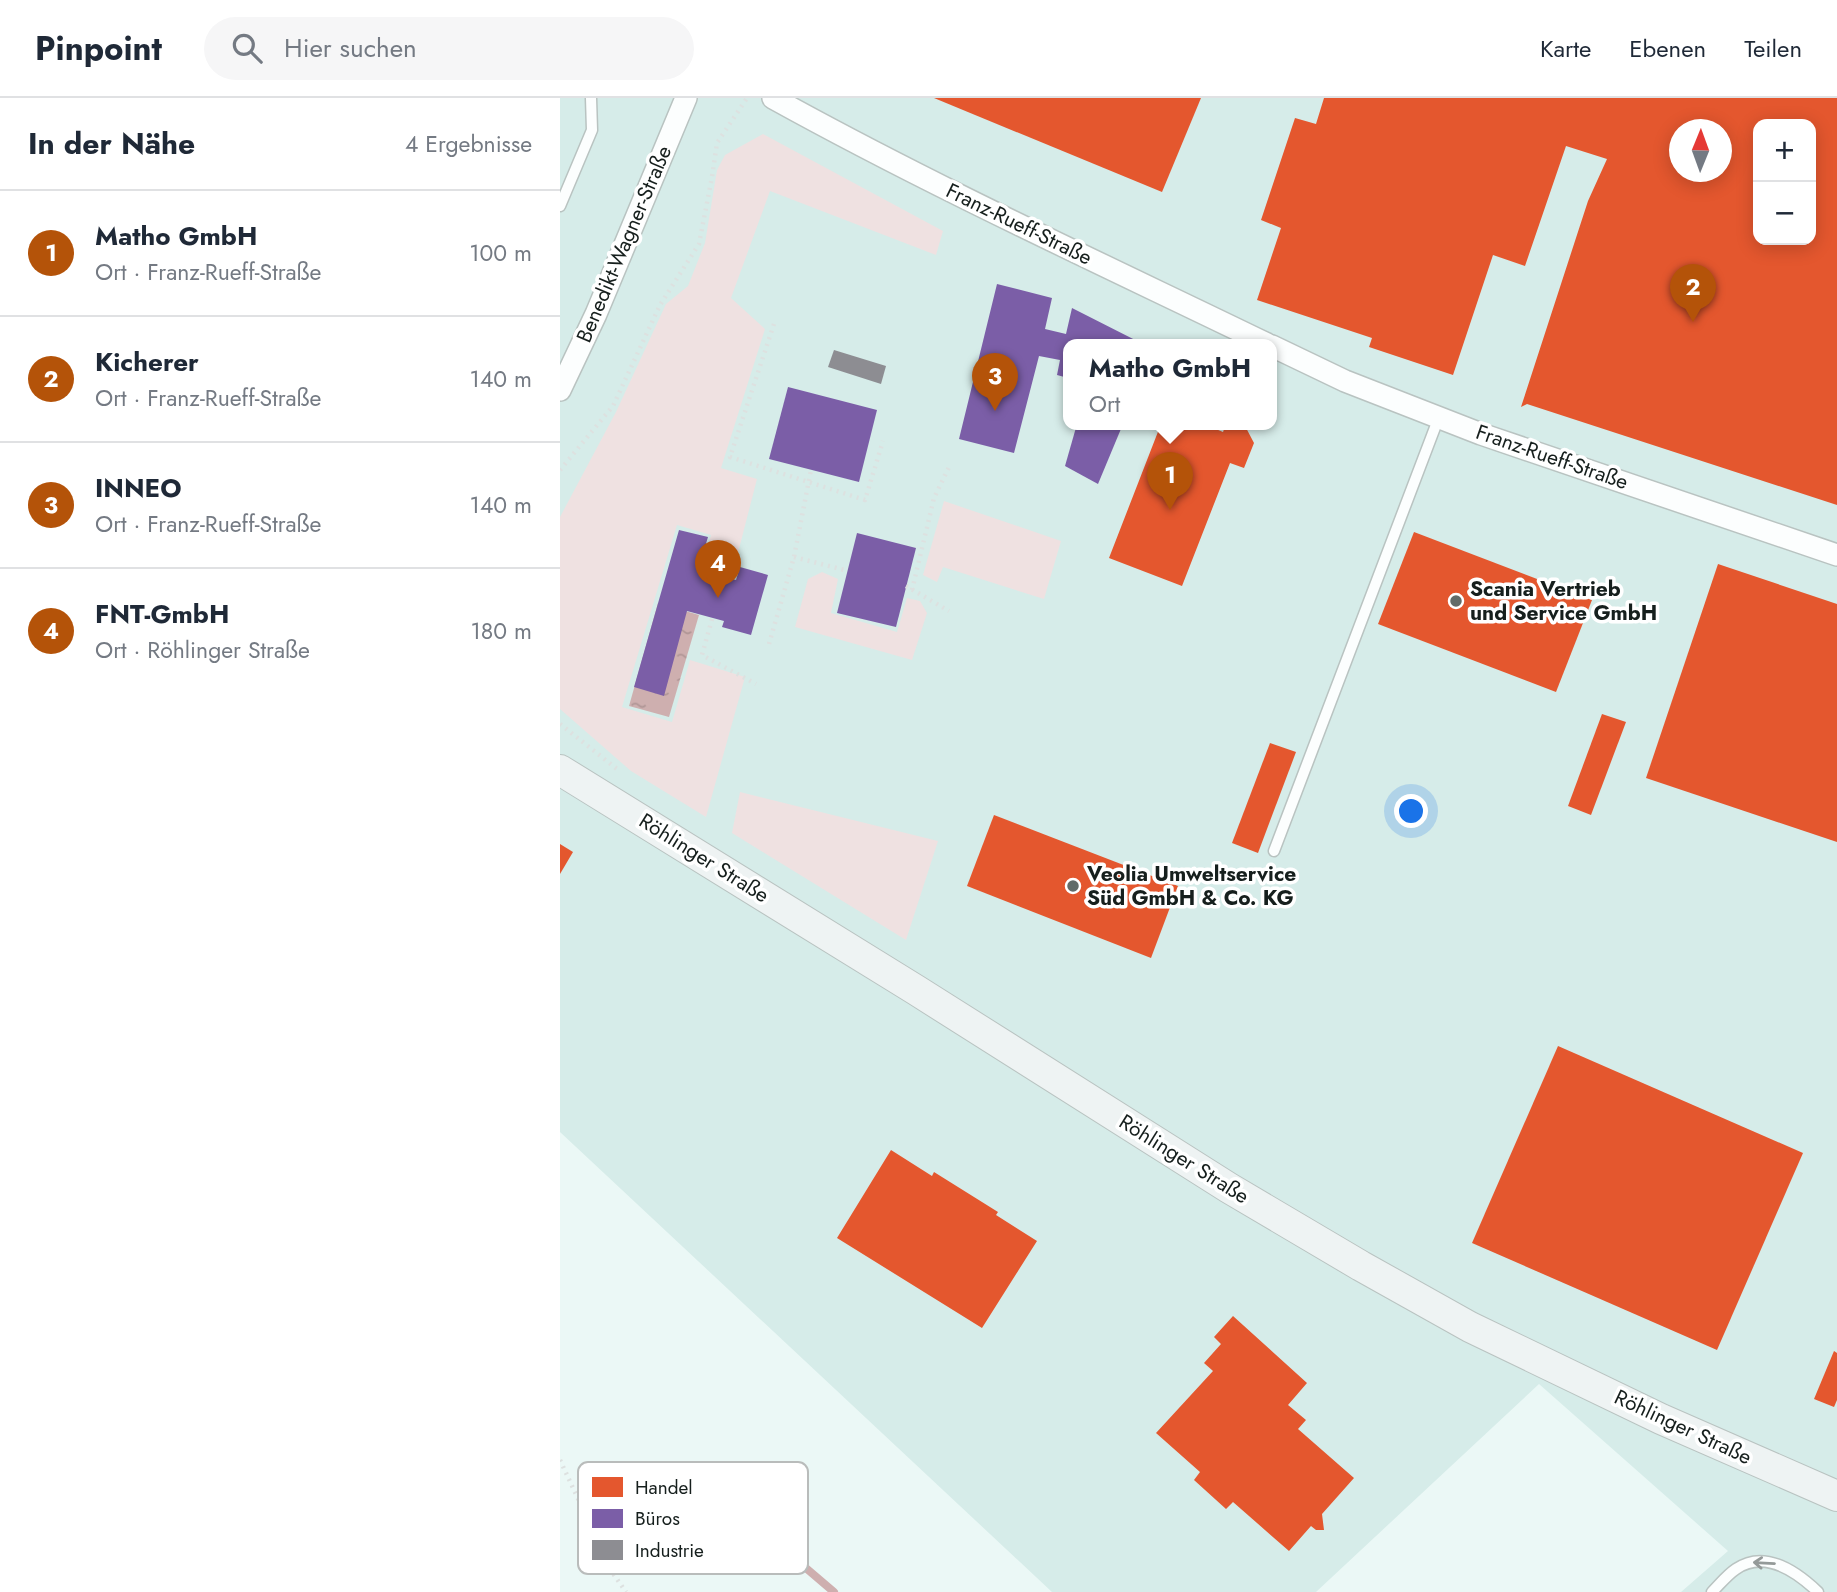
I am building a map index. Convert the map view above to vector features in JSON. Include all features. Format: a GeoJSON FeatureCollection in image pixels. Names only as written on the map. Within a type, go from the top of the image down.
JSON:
{"type":"FeatureCollection","features":[{"type":"Feature","properties":{"kind":"street","name":"Benedikt-Wagner-Straße"},"geometry":{"type":"LineString","coordinates":[[560,390],[596,314],[686,98]]}},
{"type":"Feature","properties":{"kind":"street","name":"Franz-Rueff-Straße"},"geometry":{"type":"LineString","coordinates":[[773,98],[969,199],[1257,339]]}},
{"type":"Feature","properties":{"kind":"street","name":"Franz-Rueff-Straße"},"geometry":{"type":"LineString","coordinates":[[1277,349],[1345,381],[1482,434],[1837,555]]}},
{"type":"Feature","properties":{"kind":"street","name":"Röhlinger Straße"},"geometry":{"type":"LineString","coordinates":[[560,770],[1229,1188],[1361,1266],[1470,1326],[1649,1413],[1837,1496]]}},
{"type":"Feature","properties":{"kind":"lane"},"geometry":{"type":"LineString","coordinates":[[560,206],[592,130],[590,98]]}},
{"type":"Feature","properties":{"kind":"lane"},"geometry":{"type":"LineString","coordinates":[[1274,851],[1440,417]]}},
{"type":"Feature","properties":{"kind":"lane"},"geometry":{"type":"LineString","coordinates":[[1712,1592],[1732,1571],[1744,1564],[1770,1562],[1801,1575],[1818,1592]]}},
{"type":"Feature","properties":{"kind":"path"},"geometry":{"type":"LineString","coordinates":[[560,470],[612,406],[660,304],[699,244],[717,143],[747,98]]}},
{"type":"Feature","properties":{"kind":"path"},"geometry":{"type":"LineString","coordinates":[[774,324],[730,457],[865,500],[883,441]]}},
{"type":"Feature","properties":{"kind":"path"},"geometry":{"type":"LineString","coordinates":[[912,590],[934,498],[950,465]]}},
{"type":"Feature","properties":{"kind":"path"},"geometry":{"type":"LineString","coordinates":[[769,644],[794,557],[811,470]]}},
{"type":"Feature","properties":{"kind":"path"},"geometry":{"type":"LineString","coordinates":[[794,557],[848,571]]}},
{"type":"Feature","properties":{"kind":"path"},"geometry":{"type":"LineString","coordinates":[[906,586],[949,611]]}},
{"type":"Feature","properties":{"kind":"path"},"geometry":{"type":"LineString","coordinates":[[712,619],[702,655],[756,684]]}},
{"type":"Feature","properties":{"kind":"path"},"geometry":{"type":"LineString","coordinates":[[560,724],[624,774]]}},
{"type":"Feature","properties":{"kind":"path"},"geometry":{"type":"LineString","coordinates":[[560,1460],[578,1499]]}},
{"type":"Feature","properties":{"kind":"path"},"geometry":{"type":"LineString","coordinates":[[613,1574],[626,1592]]}},
{"type":"Feature","properties":{"kind":"shaded area"},"geometry":{"type":"Polygon","coordinates":[[[560,98],[1837,98],[1837,1592],[1681,1592],[1728,1551],[1539,1384],[1316,1592],[1052,1592],[560,1132],[560,98]]]}},
{"type":"Feature","properties":{"kind":"shaded area"},"geometry":{"type":"Polygon","coordinates":[[[763,134],[943,231],[936,255],[770,191],[731,298],[765,329],[721,468],[757,479],[732,576],[702,568],[711,535],[677,525],[622,707],[672,722],[690,660],[745,677],[706,817],[631,771],[560,709],[560,517],[616,412],[666,304],[688,286],[705,243],[717,170],[725,155],[763,134]]]}},
{"type":"Feature","properties":{"kind":"shaded area"},"geometry":{"type":"Polygon","coordinates":[[[944,501],[1061,541],[1044,599],[943,567],[937,582],[923,575],[944,501]]]}},
{"type":"Feature","properties":{"kind":"shaded area"},"geometry":{"type":"Polygon","coordinates":[[[822,572],[838,579],[831,613],[897,632],[907,598],[920,601],[927,613],[912,660],[795,627],[808,579],[822,572]]]}},
{"type":"Feature","properties":{"kind":"shaded area"},"geometry":{"type":"Polygon","coordinates":[[[740,792],[938,841],[906,940],[732,833],[740,792]]]}},
{"type":"Feature","properties":{"kind":"water"},"geometry":{"type":"Polygon","coordinates":[[[658,603],[699,615],[669,717],[629,706],[658,603]]]}},
{"type":"Feature","properties":{"kind":"building: Handel"},"geometry":{"type":"Polygon","coordinates":[[[934,98],[1201,98],[1162,192],[934,98]]]}},
{"type":"Feature","properties":{"kind":"building: Handel"},"geometry":{"type":"Polygon","coordinates":[[[1324,98],[1837,98],[1837,505],[1527,404],[1521,407],[1588,201],[1607,159],[1566,146],[1525,266],[1493,255],[1453,375],[1369,347],[1372,338],[1257,300],[1281,228],[1261,220],[1295,118],[1316,124],[1324,98]]]}},
{"type":"Feature","properties":{"kind":"building: Handel"},"geometry":{"type":"Polygon","coordinates":[[[1159,430],[1247,430],[1254,443],[1244,468],[1230,463],[1182,586],[1109,558],[1159,430]]]}},
{"type":"Feature","properties":{"kind":"building: Handel","name":"Scania Vertrieb und Service GmbH"},"geometry":{"type":"Polygon","coordinates":[[[1414,532],[1592,600],[1556,692],[1378,624],[1414,532]]]}},
{"type":"Feature","properties":{"kind":"building: Handel"},"geometry":{"type":"Polygon","coordinates":[[[1718,564],[1837,604],[1837,842],[1646,778],[1718,564]]]}},
{"type":"Feature","properties":{"kind":"building: Handel"},"geometry":{"type":"Polygon","coordinates":[[[1602,714],[1626,722],[1591,815],[1568,806],[1602,714]]]}},
{"type":"Feature","properties":{"kind":"building: Handel"},"geometry":{"type":"Polygon","coordinates":[[[1270,743],[1296,752],[1258,853],[1232,843],[1270,743]]]}},
{"type":"Feature","properties":{"kind":"building: Handel","name":"Veolia Umweltservice Süd GmbH & Co. KG"},"geometry":{"type":"Polygon","coordinates":[[[994,815],[1178,886],[1151,958],[967,886],[994,815]]]}},
{"type":"Feature","properties":{"kind":"building: Handel"},"geometry":{"type":"Polygon","coordinates":[[[560,844],[573,852],[560,874],[560,844]]]}},
{"type":"Feature","properties":{"kind":"building: Handel"},"geometry":{"type":"Polygon","coordinates":[[[1558,1046],[1803,1153],[1717,1350],[1472,1243],[1558,1046]]]}},
{"type":"Feature","properties":{"kind":"building: Handel"},"geometry":{"type":"Polygon","coordinates":[[[891,1150],[932,1176],[934,1172],[998,1212],[996,1215],[1037,1241],[982,1328],[837,1238],[891,1150]]]}},
{"type":"Feature","properties":{"kind":"building: Handel"},"geometry":{"type":"Polygon","coordinates":[[[1233,1316],[1307,1383],[1288,1405],[1306,1420],[1298,1429],[1354,1478],[1322,1514],[1324,1530],[1316,1530],[1311,1526],[1289,1551],[1233,1502],[1226,1509],[1194,1480],[1200,1472],[1156,1433],[1213,1371],[1204,1363],[1221,1344],[1214,1337],[1233,1316]]]}},
{"type":"Feature","properties":{"kind":"building: Handel"},"geometry":{"type":"Polygon","coordinates":[[[1834,1351],[1837,1353],[1837,1400],[1834,1407],[1814,1399],[1834,1351]]]}},
{"type":"Feature","properties":{"kind":"building: Büros"},"geometry":{"type":"Polygon","coordinates":[[[997,284],[1052,298],[1045,329],[1066,334],[1072,308],[1133,339],[1063,339],[1063,377],[1057,375],[1060,360],[1039,356],[1014,453],[959,439],[997,284]]]}},
{"type":"Feature","properties":{"kind":"building: Büros"},"geometry":{"type":"Polygon","coordinates":[[[788,387],[877,410],[859,482],[769,459],[788,387]]]}},
{"type":"Feature","properties":{"kind":"building: Büros"},"geometry":{"type":"Polygon","coordinates":[[[1075,430],[1120,430],[1098,484],[1065,466],[1075,430]]]}},
{"type":"Feature","properties":{"kind":"building: Büros"},"geometry":{"type":"Polygon","coordinates":[[[679,530],[708,537],[698,570],[736,580],[740,567],[768,575],[751,635],[722,627],[724,621],[687,611],[664,696],[634,687],[679,530]]]}},
{"type":"Feature","properties":{"kind":"building: Büros"},"geometry":{"type":"Polygon","coordinates":[[[857,533],[916,548],[896,627],[837,613],[857,533]]]}},
{"type":"Feature","properties":{"kind":"building: Industrie"},"geometry":{"type":"Polygon","coordinates":[[[834,350],[886,366],[881,384],[828,367],[834,350]]]}},
{"type":"Feature","properties":{"kind":"waterway"},"geometry":{"type":"LineString","coordinates":[[808,1570],[834,1592]]}},
{"type":"Feature","properties":{"kind":"place","name":"Kicherer"},"geometry":{"type":"Point","coordinates":[1693,322]}},
{"type":"Feature","properties":{"kind":"place","name":"INNEO"},"geometry":{"type":"Point","coordinates":[995,411]}},
{"type":"Feature","properties":{"kind":"place","name":"Matho GmbH"},"geometry":{"type":"Point","coordinates":[1170,510]}},
{"type":"Feature","properties":{"kind":"place","name":"FNT-GmbH"},"geometry":{"type":"Point","coordinates":[718,598]}},
{"type":"Feature","properties":{"kind":"place","name":"Scania Vertrieb und Service GmbH"},"geometry":{"type":"Point","coordinates":[1456,601]}},
{"type":"Feature","properties":{"kind":"place","name":"Veolia Umweltservice Süd GmbH & Co. KG"},"geometry":{"type":"Point","coordinates":[1073,886]}}]}
